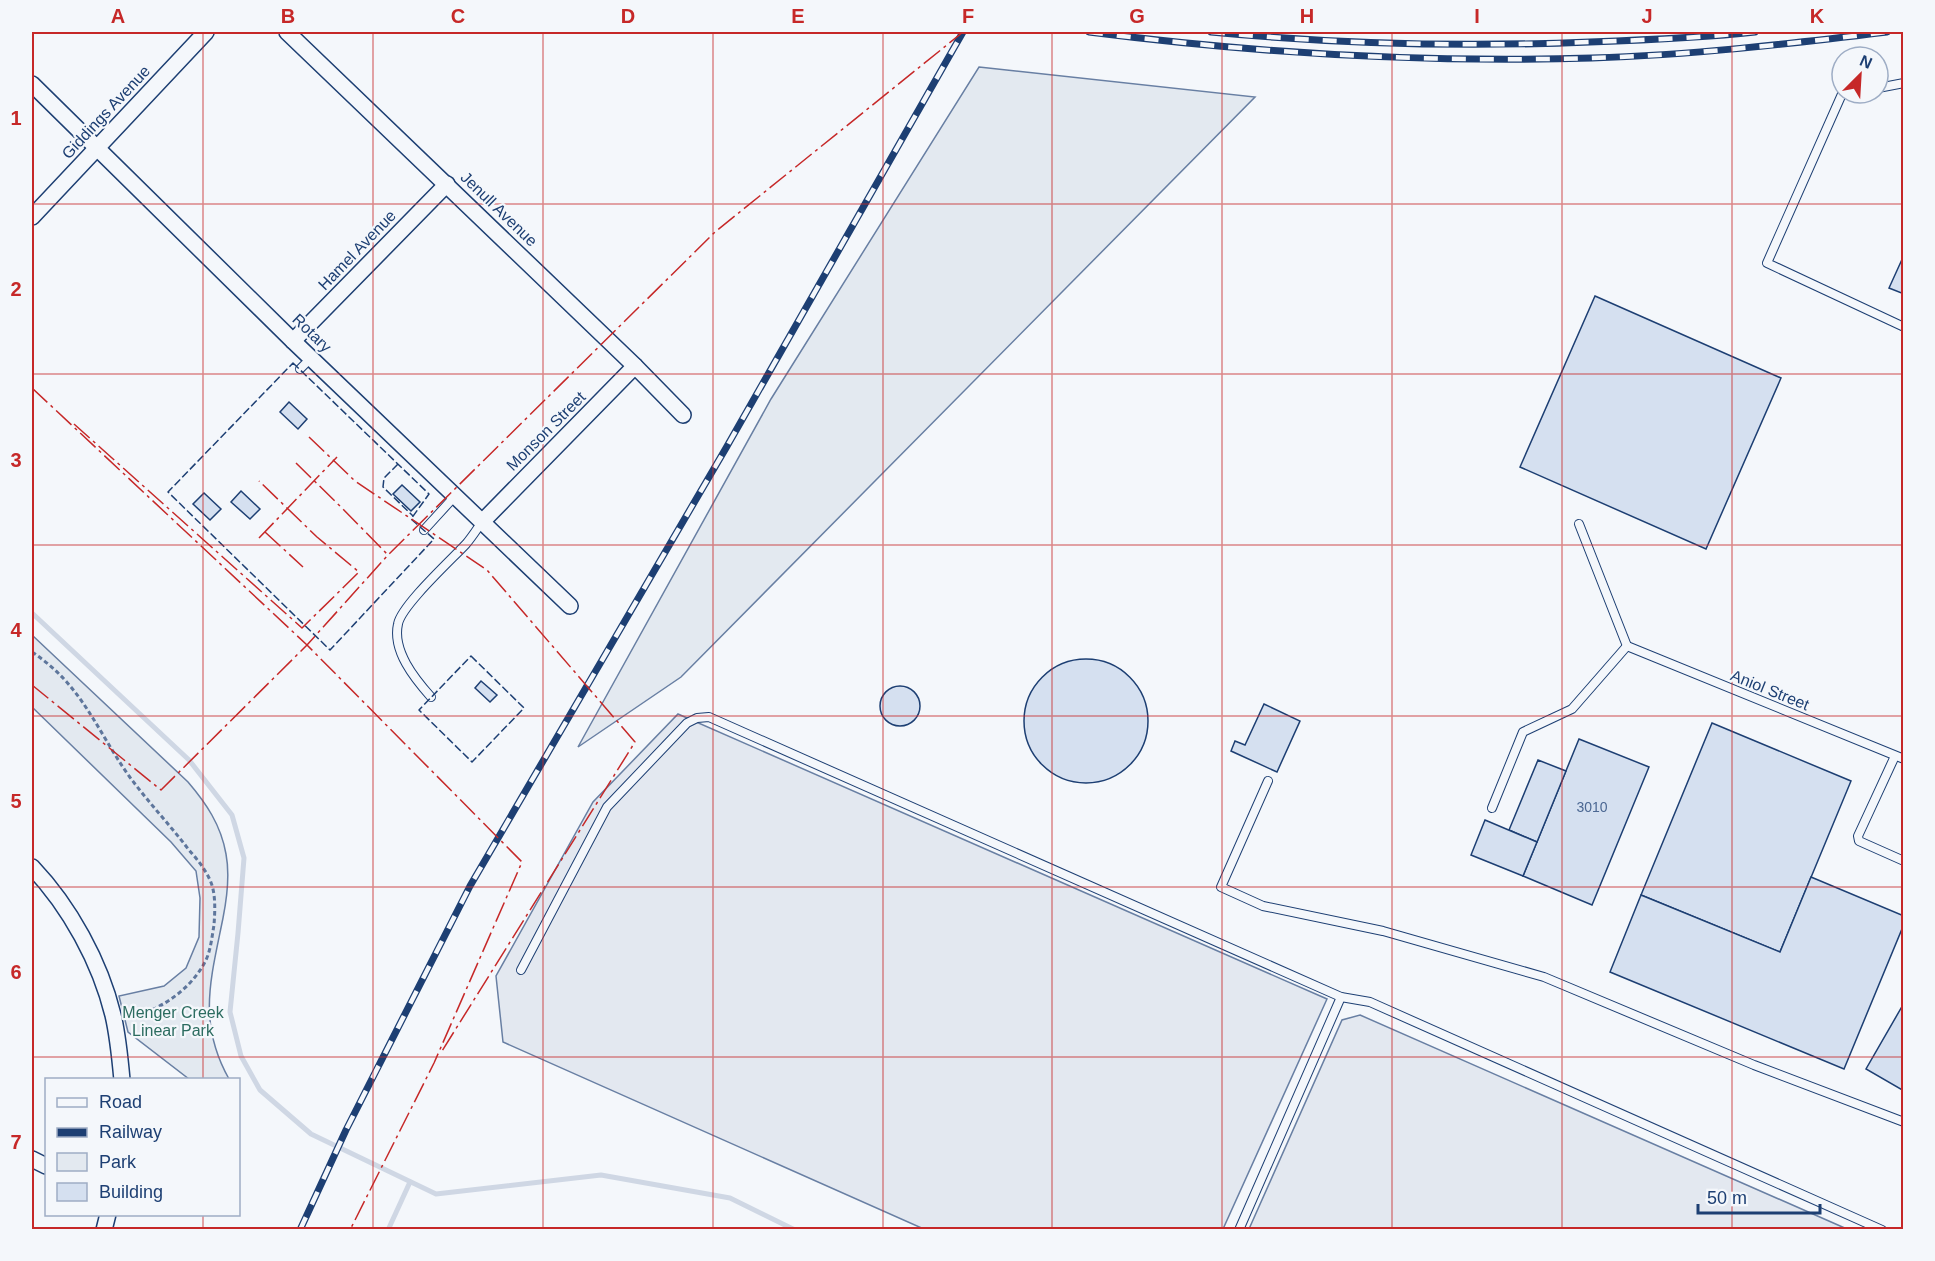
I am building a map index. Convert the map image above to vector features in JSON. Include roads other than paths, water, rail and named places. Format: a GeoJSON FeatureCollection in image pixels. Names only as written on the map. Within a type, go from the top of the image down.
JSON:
{"type":"FeatureCollection","features":[{"type":"Feature","properties":{"kind":"street","name":"Giddings Avenue"},"geometry":{"type":"LineString","coordinates":[[32,217],[206,32]]}},
{"type":"Feature","properties":{"kind":"street","name":"Jenull Avenue"},"geometry":{"type":"LineString","coordinates":[[287,32],[447,184],[683,415]]}},
{"type":"Feature","properties":{"kind":"street","name":"Rotary"},"geometry":{"type":"LineString","coordinates":[[32,84],[293,341],[570,606]]}},
{"type":"Feature","properties":{"kind":"street","name":"Hamel Avenue"},"geometry":{"type":"LineString","coordinates":[[293,341],[447,184]]}},
{"type":"Feature","properties":{"kind":"street","name":"Monson Street"},"geometry":{"type":"LineString","coordinates":[[482,522],[635,366]]}},
{"type":"Feature","properties":{"kind":"street"},"geometry":{"type":"LineString","coordinates":[[32,867],[66,911],[101,978],[113,1014],[122,1078]]}},
{"type":"Feature","properties":{"kind":"lane"},"geometry":{"type":"LineString","coordinates":[[1837,105],[1767,263],[1904,327]]}},
{"type":"Feature","properties":{"kind":"lane"},"geometry":{"type":"LineString","coordinates":[[300,369],[311,358]]}},
{"type":"Feature","properties":{"kind":"lane"},"geometry":{"type":"LineString","coordinates":[[424,530],[455,496]]}},
{"type":"Feature","properties":{"kind":"lane"},"geometry":{"type":"LineString","coordinates":[[431,697],[411,674],[399,648],[397,625],[404,609],[468,541],[482,522]]}},
{"type":"Feature","properties":{"kind":"lane"},"geometry":{"type":"LineString","coordinates":[[1492,808],[1523,732],[1572,709],[1627,646],[1579,524]]}},
{"type":"Feature","properties":{"kind":"lane","name":"Aniol Street"},"geometry":{"type":"LineString","coordinates":[[1627,646],[1904,759]]}},
{"type":"Feature","properties":{"kind":"lane"},"geometry":{"type":"LineString","coordinates":[[521,970],[607,807],[687,723],[697,718],[709,717],[1341,997],[1370,1002],[1882,1230]]}},
{"type":"Feature","properties":{"kind":"lane"},"geometry":{"type":"LineString","coordinates":[[1895,756],[1858,836],[1859,841],[1904,861]]}},
{"type":"Feature","properties":{"kind":"lane"},"geometry":{"type":"LineString","coordinates":[[1268,781],[1221,887],[1263,906],[1383,931],[1544,977],[1754,1065],[1904,1122]]}},
{"type":"Feature","properties":{"kind":"lane"},"geometry":{"type":"LineString","coordinates":[[1239,1230],[1341,997]]}},
{"type":"Feature","properties":{"kind":"waterway"},"geometry":{"type":"LineString","coordinates":[[32,613],[189,760],[232,815],[244,858],[230,1012],[241,1056],[260,1090],[311,1134],[436,1194],[601,1175],[730,1198],[795,1230]]}},
{"type":"Feature","properties":{"kind":"waterway"},"geometry":{"type":"LineString","coordinates":[[388,1230],[410,1182]]}},
{"type":"Feature","properties":{"kind":"railway"},"geometry":{"type":"LineString","coordinates":[[300,1230],[346,1130],[470,886],[726,448],[963,32]]}},
{"type":"Feature","properties":{"kind":"railway"},"geometry":{"type":"LineString","coordinates":[[1089,32],[1277,51],[1466,59],[1629,57],[1777,45],[1887,32]]}},
{"type":"Feature","properties":{"kind":"railway"},"geometry":{"type":"LineString","coordinates":[[1211,32],[1353,42],[1495,44],[1652,40],[1755,32]]}},
{"type":"Feature","properties":{"kind":"park label","name":"Menger Creek Linear Park"},"geometry":{"type":"Point","coordinates":[173,1021]}}]}
